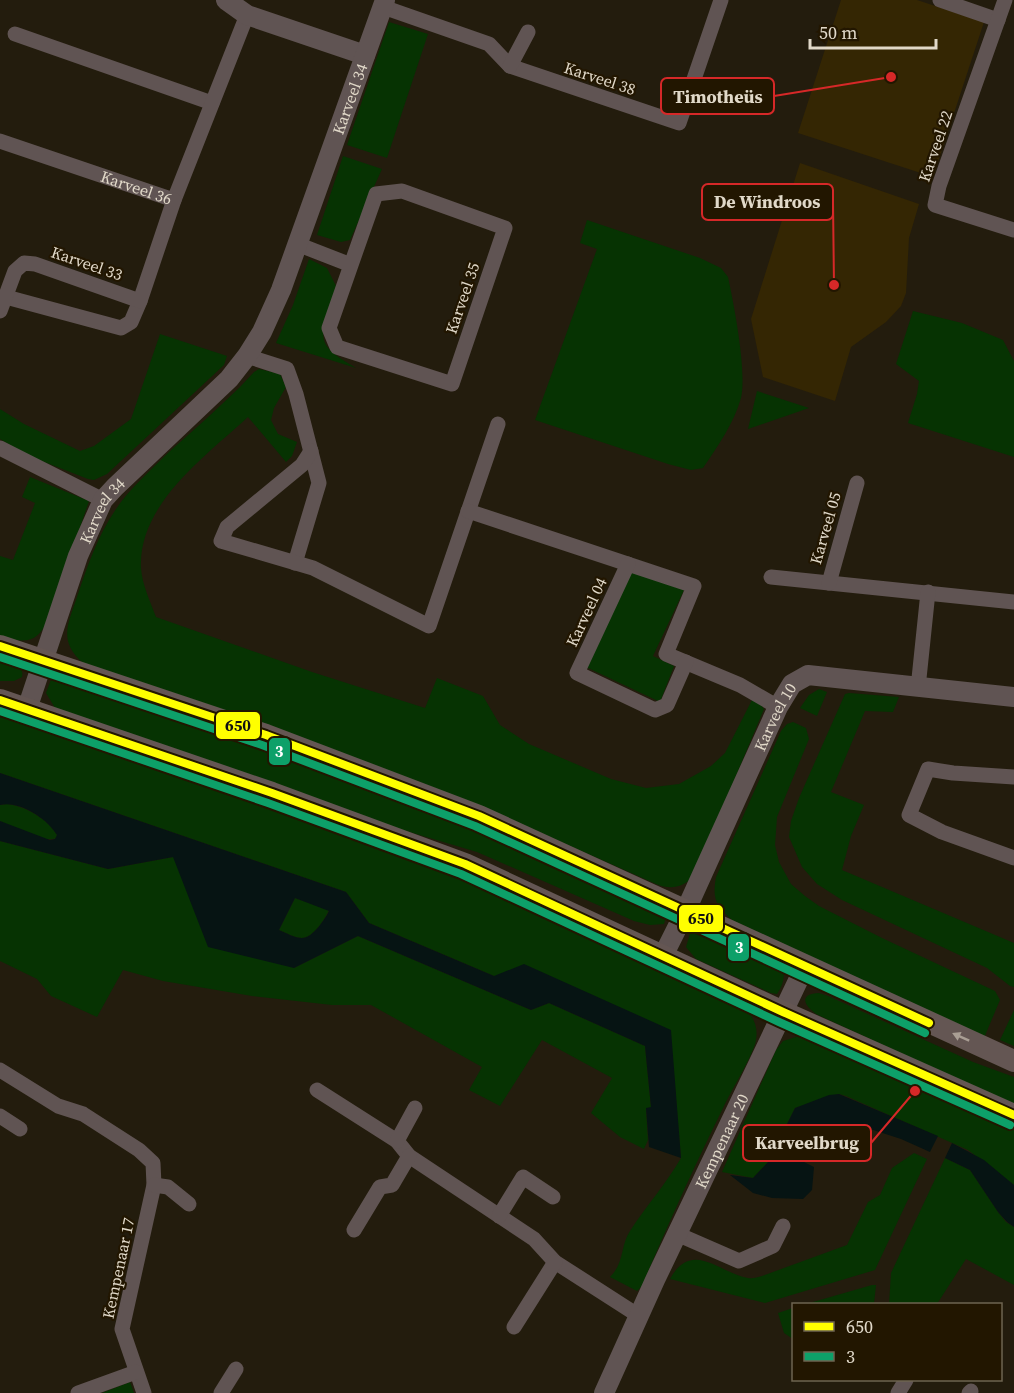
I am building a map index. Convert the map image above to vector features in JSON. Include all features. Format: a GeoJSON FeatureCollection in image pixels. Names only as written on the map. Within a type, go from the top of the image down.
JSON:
{"type":"FeatureCollection","features":[{"type":"Feature","properties":{"kind":"main road"},"geometry":{"type":"LineString","coordinates":[[0,646],[266,735],[479,816],[1014,1061]]}},
{"type":"Feature","properties":{"kind":"main road"},"geometry":{"type":"LineString","coordinates":[[0,700],[272,793],[465,864],[783,1012],[1014,1115]]}},
{"type":"Feature","properties":{"kind":"street"},"geometry":{"type":"LineString","coordinates":[[226,0],[247,15],[365,55]]}},
{"type":"Feature","properties":{"kind":"street","name":"Karveel 38"},"geometry":{"type":"LineString","coordinates":[[384,3],[489,44],[510,66],[680,123],[721,0]]}},
{"type":"Feature","properties":{"kind":"street"},"geometry":{"type":"LineString","coordinates":[[940,0],[998,20]]}},
{"type":"Feature","properties":{"kind":"street","name":"Karveel 22"},"geometry":{"type":"LineString","coordinates":[[1005,0],[939,186],[935,205],[1014,230]]}},
{"type":"Feature","properties":{"kind":"street","name":"Karveel 34"},"geometry":{"type":"LineString","coordinates":[[27,709],[78,556],[103,500],[230,379],[262,332],[281,290],[384,3]]}},
{"type":"Feature","properties":{"kind":"street","name":"Karveel 36"},"geometry":{"type":"LineString","coordinates":[[0,141],[174,200],[247,15]]}},
{"type":"Feature","properties":{"kind":"street"},"geometry":{"type":"LineString","coordinates":[[510,66],[528,32]]}},
{"type":"Feature","properties":{"kind":"street"},"geometry":{"type":"LineString","coordinates":[[15,34],[212,103]]}},
{"type":"Feature","properties":{"kind":"street","name":"Karveel 35"},"geometry":{"type":"LineString","coordinates":[[402,191],[505,228],[452,384],[337,347],[329,328],[351,265],[376,194],[402,191]]}},
{"type":"Feature","properties":{"kind":"street","name":"Karveel 33"},"geometry":{"type":"LineString","coordinates":[[140,301],[34,264],[24,263],[15,271],[3,304],[121,328],[130,322],[140,301],[174,200]]}},
{"type":"Feature","properties":{"kind":"street"},"geometry":{"type":"LineString","coordinates":[[297,244],[351,265]]}},
{"type":"Feature","properties":{"kind":"street"},"geometry":{"type":"LineString","coordinates":[[247,356],[286,369],[291,377],[319,483],[296,563]]}},
{"type":"Feature","properties":{"kind":"street"},"geometry":{"type":"LineString","coordinates":[[311,451],[302,465],[226,527],[221,541],[313,568],[429,626],[498,423]]}},
{"type":"Feature","properties":{"kind":"street"},"geometry":{"type":"LineString","coordinates":[[0,448],[103,500]]}},
{"type":"Feature","properties":{"kind":"street","name":"Karveel 05"},"geometry":{"type":"LineString","coordinates":[[829,584],[857,483]]}},
{"type":"Feature","properties":{"kind":"street","name":"Karveel 04"},"geometry":{"type":"LineString","coordinates":[[468,511],[694,586],[666,654],[741,685],[778,707]]}},
{"type":"Feature","properties":{"kind":"street","name":"Karveel 04"},"geometry":{"type":"LineString","coordinates":[[628,564],[577,674],[654,710],[667,705],[686,662]]}},
{"type":"Feature","properties":{"kind":"street","name":"Karveel 05"},"geometry":{"type":"LineString","coordinates":[[771,577],[1014,602]]}},
{"type":"Feature","properties":{"kind":"street"},"geometry":{"type":"LineString","coordinates":[[918,688],[928,592]]}},
{"type":"Feature","properties":{"kind":"street","name":"Karveel 10"},"geometry":{"type":"LineString","coordinates":[[663,956],[778,707],[792,684],[808,675],[843,677],[918,688],[1014,697]]}},
{"type":"Feature","properties":{"kind":"street"},"geometry":{"type":"LineString","coordinates":[[1014,777],[928,769],[909,815],[942,832],[1014,858]]}},
{"type":"Feature","properties":{"kind":"street","name":"Kempenaar 20"},"geometry":{"type":"LineString","coordinates":[[604,1393],[805,966]]}},
{"type":"Feature","properties":{"kind":"street","name":"Kempenaar 17"},"geometry":{"type":"LineString","coordinates":[[0,1070],[58,1106],[82,1114],[139,1150],[153,1163],[154,1185],[122,1329],[144,1393]]}},
{"type":"Feature","properties":{"kind":"street"},"geometry":{"type":"LineString","coordinates":[[317,1090],[397,1141],[408,1156],[534,1239],[555,1262],[639,1316]]}},
{"type":"Feature","properties":{"kind":"street"},"geometry":{"type":"LineString","coordinates":[[397,1141],[415,1108]]}},
{"type":"Feature","properties":{"kind":"street"},"geometry":{"type":"LineString","coordinates":[[0,1116],[20,1129]]}},
{"type":"Feature","properties":{"kind":"street"},"geometry":{"type":"LineString","coordinates":[[354,1230],[380,1187],[392,1185],[408,1156]]}},
{"type":"Feature","properties":{"kind":"street"},"geometry":{"type":"LineString","coordinates":[[499,1216],[523,1177],[553,1197]]}},
{"type":"Feature","properties":{"kind":"street"},"geometry":{"type":"LineString","coordinates":[[154,1185],[168,1187],[189,1203]]}},
{"type":"Feature","properties":{"kind":"street"},"geometry":{"type":"LineString","coordinates":[[677,1234],[739,1261],[773,1246],[783,1226]]}},
{"type":"Feature","properties":{"kind":"street"},"geometry":{"type":"LineString","coordinates":[[514,1327],[555,1262]]}},
{"type":"Feature","properties":{"kind":"street"},"geometry":{"type":"LineString","coordinates":[[221,1393],[236,1369]]}},
{"type":"Feature","properties":{"kind":"street"},"geometry":{"type":"LineString","coordinates":[[78,1393],[136,1372]]}},
{"type":"Feature","properties":{"kind":"shaded area"},"geometry":{"type":"Polygon","coordinates":[[[841,0],[917,0],[984,22],[933,177],[798,133],[841,0]]]}},
{"type":"Feature","properties":{"kind":"shaded area"},"geometry":{"type":"Polygon","coordinates":[[[800,163],[919,204],[909,238],[906,293],[901,306],[886,322],[851,347],[835,401],[763,377],[751,319],[800,163]]]}},
{"type":"Feature","properties":{"kind":"shaded area"},"geometry":{"type":"Polygon","coordinates":[[[0,773],[346,892],[369,923],[494,976],[524,964],[671,1030],[681,1158],[649,1147],[646,1108],[651,1107],[645,1046],[549,1003],[531,1010],[358,936],[294,968],[208,947],[173,857],[108,869],[0,841],[0,821],[50,840],[55,839],[57,835],[47,823],[32,812],[16,805],[0,805],[0,773]],[[295,898],[279,930],[296,937],[306,937],[318,928],[329,911],[295,898]]]}},
{"type":"Feature","properties":{"kind":"shaded area"},"geometry":{"type":"Polygon","coordinates":[[[839,1094],[938,1136],[930,1152],[901,1139],[867,1128],[804,1138],[804,1162],[814,1167],[812,1190],[803,1199],[772,1198],[753,1193],[730,1175],[753,1178],[768,1162],[795,1108],[829,1095],[839,1094]]]}},
{"type":"Feature","properties":{"kind":"shaded area"},"geometry":{"type":"Polygon","coordinates":[[[952,1143],[984,1160],[1014,1185],[1014,1227],[998,1212],[970,1170],[945,1158],[952,1143]]]}},
{"type":"Feature","properties":{"kind":"green space"},"geometry":{"type":"Polygon","coordinates":[[[389,22],[428,34],[387,158],[347,145],[389,22]]]}},
{"type":"Feature","properties":{"kind":"green space"},"geometry":{"type":"Polygon","coordinates":[[[343,156],[382,169],[350,240],[341,242],[317,235],[343,156]]]}},
{"type":"Feature","properties":{"kind":"green space"},"geometry":{"type":"Polygon","coordinates":[[[587,220],[700,258],[721,268],[728,277],[741,356],[741,398],[730,425],[703,468],[691,470],[668,464],[535,420],[597,249],[580,243],[587,220]]]}},
{"type":"Feature","properties":{"kind":"green space"},"geometry":{"type":"Polygon","coordinates":[[[309,259],[327,268],[338,290],[323,332],[326,345],[336,355],[356,368],[276,343],[293,305],[309,259]]]}},
{"type":"Feature","properties":{"kind":"green space"},"geometry":{"type":"Polygon","coordinates":[[[913,311],[962,323],[1003,340],[1014,361],[1014,457],[908,423],[919,381],[896,364],[913,311]]]}},
{"type":"Feature","properties":{"kind":"green space"},"geometry":{"type":"Polygon","coordinates":[[[160,334],[227,356],[224,365],[107,474],[94,480],[88,479],[29,456],[0,439],[0,409],[24,424],[80,451],[94,446],[131,419],[160,334]]]}},
{"type":"Feature","properties":{"kind":"green space"},"geometry":{"type":"Polygon","coordinates":[[[259,369],[280,374],[286,387],[274,408],[271,420],[278,434],[297,442],[292,456],[286,462],[248,417],[178,483],[162,502],[143,545],[142,574],[156,617],[312,672],[425,708],[437,678],[483,696],[500,725],[529,744],[611,779],[646,788],[679,784],[711,766],[725,753],[754,696],[764,709],[694,876],[690,880],[676,887],[656,884],[532,829],[83,663],[75,655],[68,640],[68,624],[94,552],[116,509],[148,472],[259,369]]]}},
{"type":"Feature","properties":{"kind":"green space"},"geometry":{"type":"Polygon","coordinates":[[[757,391],[809,408],[748,429],[757,391]]]}},
{"type":"Feature","properties":{"kind":"green space"},"geometry":{"type":"Polygon","coordinates":[[[30,477],[89,501],[50,616],[36,637],[18,640],[0,637],[0,556],[13,560],[35,503],[22,497],[30,477]]]}},
{"type":"Feature","properties":{"kind":"green space"},"geometry":{"type":"Polygon","coordinates":[[[632,571],[684,590],[653,656],[674,666],[660,702],[586,667],[632,571]]]}},
{"type":"Feature","properties":{"kind":"green space"},"geometry":{"type":"Polygon","coordinates":[[[0,657],[19,666],[22,677],[14,681],[0,681],[0,657]]]}},
{"type":"Feature","properties":{"kind":"green space"},"geometry":{"type":"Polygon","coordinates":[[[57,676],[342,774],[503,837],[661,910],[665,920],[664,924],[650,925],[634,921],[477,852],[396,828],[55,708],[46,693],[52,677],[57,676]]]}},
{"type":"Feature","properties":{"kind":"green space"},"geometry":{"type":"Polygon","coordinates":[[[819,689],[827,692],[817,716],[800,708],[809,695],[819,689]]]}},
{"type":"Feature","properties":{"kind":"green space"},"geometry":{"type":"Polygon","coordinates":[[[845,694],[899,697],[893,712],[865,711],[831,792],[864,805],[851,836],[842,870],[1014,943],[1014,987],[987,968],[842,900],[817,884],[802,867],[789,837],[791,821],[845,694]]]}},
{"type":"Feature","properties":{"kind":"green space"},"geometry":{"type":"Polygon","coordinates":[[[0,712],[242,793],[385,846],[519,901],[738,1001],[755,1023],[757,1034],[754,1046],[692,1173],[642,1286],[637,1291],[610,1277],[618,1266],[630,1231],[681,1158],[670,1030],[494,976],[369,923],[346,892],[0,773],[0,712]]]}},
{"type":"Feature","properties":{"kind":"green space"},"geometry":{"type":"Polygon","coordinates":[[[793,722],[806,728],[809,739],[777,817],[775,845],[779,862],[791,884],[819,906],[995,991],[1000,1000],[984,1038],[732,920],[716,902],[716,877],[781,731],[787,724],[793,722]]]}},
{"type":"Feature","properties":{"kind":"green space"},"geometry":{"type":"Polygon","coordinates":[[[0,805],[21,807],[35,814],[53,829],[57,835],[56,838],[36,837],[0,821],[0,805]]]}},
{"type":"Feature","properties":{"kind":"green space"},"geometry":{"type":"Polygon","coordinates":[[[0,841],[108,869],[173,857],[294,968],[358,936],[531,1010],[549,1003],[645,1046],[651,1107],[646,1109],[648,1140],[644,1149],[620,1137],[591,1113],[612,1078],[542,1040],[500,1106],[469,1090],[482,1067],[371,1005],[332,1005],[252,996],[163,981],[123,970],[97,1017],[51,996],[37,979],[0,961],[0,841]]]}},
{"type":"Feature","properties":{"kind":"green space"},"geometry":{"type":"Polygon","coordinates":[[[295,898],[329,910],[318,927],[310,935],[302,938],[279,930],[295,898]]]}},
{"type":"Feature","properties":{"kind":"green space"},"geometry":{"type":"Polygon","coordinates":[[[695,926],[782,966],[783,980],[777,994],[696,959],[686,947],[691,930],[695,926]]]}},
{"type":"Feature","properties":{"kind":"green space"},"geometry":{"type":"Polygon","coordinates":[[[819,993],[973,1062],[1014,1077],[1014,1105],[818,1015],[805,1001],[808,996],[819,993]]]}},
{"type":"Feature","properties":{"kind":"green space"},"geometry":{"type":"Polygon","coordinates":[[[1014,1010],[1014,1046],[1000,1040],[1014,1010]]]}},
{"type":"Feature","properties":{"kind":"green space"},"geometry":{"type":"Polygon","coordinates":[[[802,1035],[824,1042],[1014,1128],[1014,1185],[968,1150],[839,1094],[795,1108],[768,1162],[753,1178],[722,1172],[776,1050],[783,1041],[802,1035]]]}},
{"type":"Feature","properties":{"kind":"green space"},"geometry":{"type":"Polygon","coordinates":[[[914,1153],[927,1159],[875,1270],[765,1303],[670,1279],[678,1267],[687,1261],[697,1260],[737,1275],[755,1278],[847,1245],[868,1202],[880,1195],[892,1168],[914,1153]]]}},
{"type":"Feature","properties":{"kind":"green space"},"geometry":{"type":"Polygon","coordinates":[[[945,1158],[970,1170],[998,1212],[1006,1222],[1014,1227],[1014,1285],[966,1259],[938,1303],[889,1303],[891,1273],[945,1158]]]}},
{"type":"Feature","properties":{"kind":"green space"},"geometry":{"type":"Polygon","coordinates":[[[872,1285],[876,1285],[874,1303],[809,1303],[872,1285]]]}},
{"type":"Feature","properties":{"kind":"green space"},"geometry":{"type":"Polygon","coordinates":[[[792,1309],[792,1338],[784,1333],[778,1313],[792,1309]]]}},
{"type":"Feature","properties":{"kind":"green space"},"geometry":{"type":"Polygon","coordinates":[[[130,1382],[134,1393],[102,1393],[130,1382]]]}},
{"type":"Feature","properties":{"kind":"transit line","name":"650"},"geometry":{"type":"LineString","coordinates":[[0,646],[266,735],[479,816],[929,1023]]}},
{"type":"Feature","properties":{"kind":"transit line","name":"3"},"geometry":{"type":"LineString","coordinates":[[0,657],[262,745],[475,826],[925,1033]]}},
{"type":"Feature","properties":{"kind":"transit line","name":"650"},"geometry":{"type":"LineString","coordinates":[[0,700],[272,793],[465,864],[783,1012],[1014,1115]]}},
{"type":"Feature","properties":{"kind":"transit line","name":"3"},"geometry":{"type":"LineString","coordinates":[[0,711],[268,803],[461,874],[779,1022],[1010,1125]]}},
{"type":"Feature","properties":{"kind":"place","name":"Timotheüs"},"geometry":{"type":"Point","coordinates":[891,77]}},
{"type":"Feature","properties":{"kind":"place","name":"De Windroos"},"geometry":{"type":"Point","coordinates":[834,285]}},
{"type":"Feature","properties":{"kind":"place","name":"Karveelbrug"},"geometry":{"type":"Point","coordinates":[915,1091]}}]}
